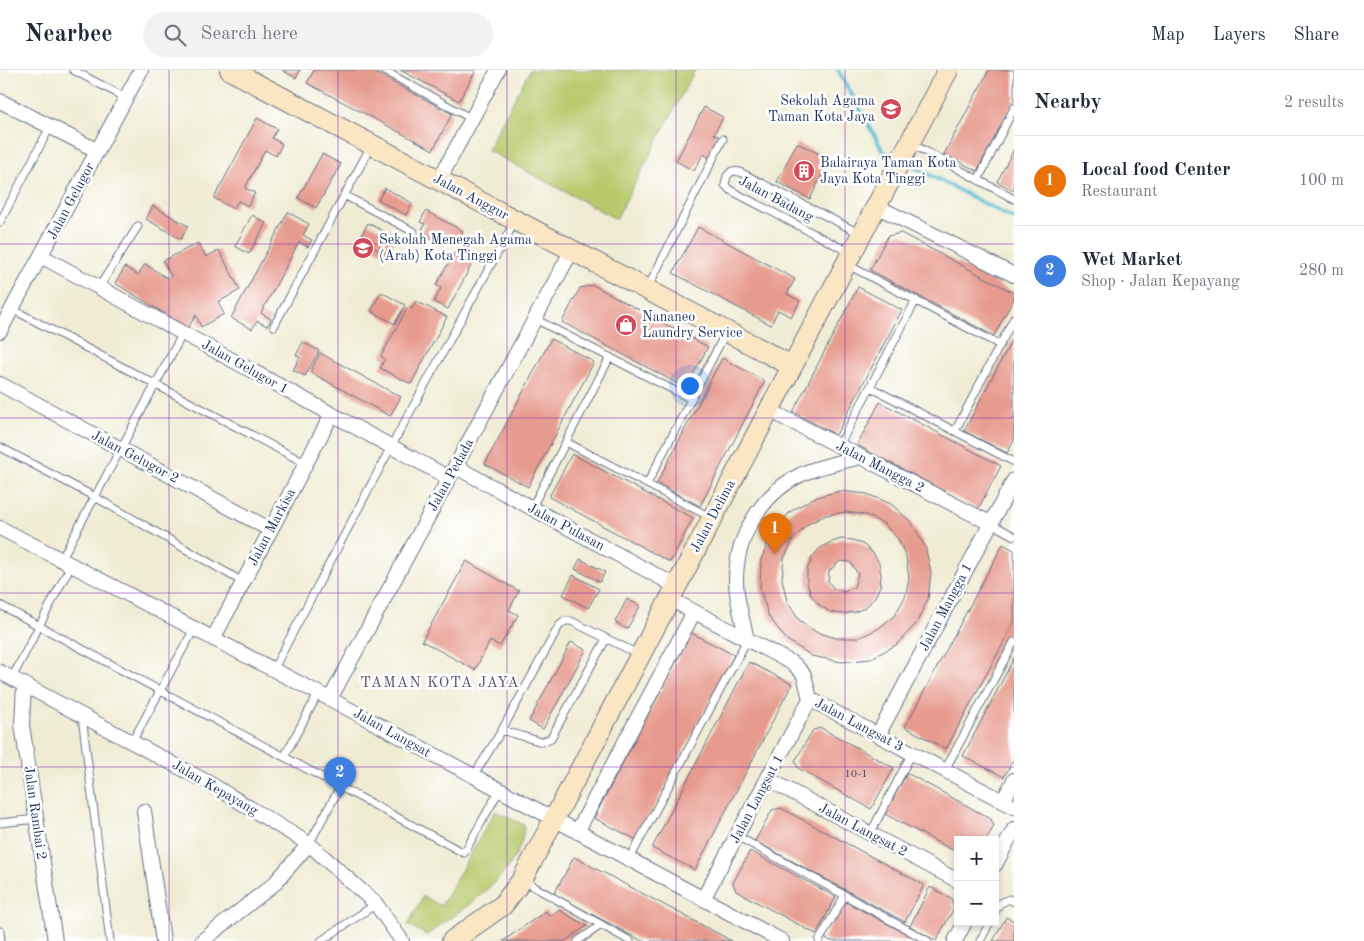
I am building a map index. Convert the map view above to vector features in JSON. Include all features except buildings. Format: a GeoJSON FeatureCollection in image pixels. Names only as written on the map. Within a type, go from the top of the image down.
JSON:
{"type":"FeatureCollection","features":[{"type":"Feature","properties":{"kind":"street","name":"Jalan Gelugor"},"geometry":{"type":"LineString","coordinates":[[0,332],[141,70]]}},
{"type":"Feature","properties":{"kind":"street","name":"Jalan Anggur"},"geometry":{"type":"LineString","coordinates":[[230,70],[792,366]]}},
{"type":"Feature","properties":{"kind":"street"},"geometry":{"type":"LineString","coordinates":[[439,180],[498,70]]}},
{"type":"Feature","properties":{"kind":"street","name":"Jalan Delima"},"geometry":{"type":"LineString","coordinates":[[452,941],[503,905],[522,880],[948,70]]}},
{"type":"Feature","properties":{"kind":"street"},"geometry":{"type":"LineString","coordinates":[[0,101],[98,152]]}},
{"type":"Feature","properties":{"kind":"street"},"geometry":{"type":"LineString","coordinates":[[880,198],[1014,275]]}},
{"type":"Feature","properties":{"kind":"street","name":"Jalan Pedada"},"geometry":{"type":"LineString","coordinates":[[324,697],[453,472],[572,250]]}},
{"type":"Feature","properties":{"kind":"street","name":"Jalan Gelugor 1"},"geometry":{"type":"LineString","coordinates":[[41,256],[332,414],[392,445],[453,472]]}},
{"type":"Feature","properties":{"kind":"street","name":"Jalan Gelugor 2"},"geometry":{"type":"LineString","coordinates":[[0,384],[271,530]]}},
{"type":"Feature","properties":{"kind":"street","name":"Jalan Mangga 2"},"geometry":{"type":"LineString","coordinates":[[769,410],[990,523]]}},
{"type":"Feature","properties":{"kind":"street","name":"Jalan Markisa"},"geometry":{"type":"LineString","coordinates":[[213,639],[332,414]]}},
{"type":"Feature","properties":{"kind":"street"},"geometry":{"type":"LineString","coordinates":[[747,640],[736,580],[738,558],[752,520],[778,489],[800,475],[861,457]]}},
{"type":"Feature","properties":{"kind":"street","name":"Jalan Pulasan"},"geometry":{"type":"LineString","coordinates":[[453,472],[532,509],[673,593]]}},
{"type":"Feature","properties":{"kind":"street","name":"Jalan Mangga 1"},"geometry":{"type":"LineString","coordinates":[[878,735],[1014,480]]}},
{"type":"Feature","properties":{"kind":"street","name":"Jalan Langsat"},"geometry":{"type":"LineString","coordinates":[[0,528],[324,697],[472,778],[782,941]]}},
{"type":"Feature","properties":{"kind":"street","name":"Jalan Langsat 3"},"geometry":{"type":"LineString","coordinates":[[673,593],[694,612],[794,664],[804,675],[810,699],[1008,804]]}},
{"type":"Feature","properties":{"kind":"street"},"geometry":{"type":"LineString","coordinates":[[577,832],[694,612]]}},
{"type":"Feature","properties":{"kind":"street","name":"Jalan Kepayang"},"geometry":{"type":"LineString","coordinates":[[12,678],[209,783],[309,844],[376,904],[402,941]]}},
{"type":"Feature","properties":{"kind":"street","name":"Jalan Rambai 2"},"geometry":{"type":"LineString","coordinates":[[12,678],[22,725],[55,941]]}},
{"type":"Feature","properties":{"kind":"street","name":"Jalan Langsat 1"},"geometry":{"type":"LineString","coordinates":[[703,899],[810,699]]}},
{"type":"Feature","properties":{"kind":"street","name":"Jalan Langsat 2"},"geometry":{"type":"LineString","coordinates":[[768,779],[954,879]]}},
{"type":"Feature","properties":{"kind":"street"},"geometry":{"type":"LineString","coordinates":[[1008,804],[1014,780]]}},
{"type":"Feature","properties":{"kind":"street"},"geometry":{"type":"LineString","coordinates":[[144,811],[163,941]]}},
{"type":"Feature","properties":{"kind":"street"},"geometry":{"type":"LineString","coordinates":[[999,857],[1014,829]]}},
{"type":"Feature","properties":{"kind":"street"},"geometry":{"type":"LineString","coordinates":[[202,941],[274,884],[309,844]]}},
{"type":"Feature","properties":{"kind":"street"},"geometry":{"type":"LineString","coordinates":[[955,941],[963,926]]}},
{"type":"Feature","properties":{"kind":"lane"},"geometry":{"type":"LineString","coordinates":[[73,70],[126,98]]}},
{"type":"Feature","properties":{"kind":"lane"},"geometry":{"type":"LineString","coordinates":[[383,70],[472,119]]}},
{"type":"Feature","properties":{"kind":"lane"},"geometry":{"type":"LineString","coordinates":[[978,180],[1014,108]]}},
{"type":"Feature","properties":{"kind":"lane"},"geometry":{"type":"LineString","coordinates":[[0,222],[50,127]]}},
{"type":"Feature","properties":{"kind":"lane"},"geometry":{"type":"LineString","coordinates":[[647,289],[723,139]]}},
{"type":"Feature","properties":{"kind":"lane"},"geometry":{"type":"LineString","coordinates":[[274,326],[371,145]]}},
{"type":"Feature","properties":{"kind":"lane"},"geometry":{"type":"LineString","coordinates":[[908,145],[1014,199]]}},
{"type":"Feature","properties":{"kind":"lane","name":"Jalan Badang"},"geometry":{"type":"LineString","coordinates":[[848,258],[730,190],[725,185],[727,176],[732,171],[740,172],[861,234]]}},
{"type":"Feature","properties":{"kind":"lane"},"geometry":{"type":"LineString","coordinates":[[344,195],[414,232]]}},
{"type":"Feature","properties":{"kind":"lane"},"geometry":{"type":"LineString","coordinates":[[272,670],[392,445],[515,221]]}},
{"type":"Feature","properties":{"kind":"lane"},"geometry":{"type":"LineString","coordinates":[[99,287],[138,226]]}},
{"type":"Feature","properties":{"kind":"lane"},"geometry":{"type":"LineString","coordinates":[[848,258],[916,300],[1000,345]]}},
{"type":"Feature","properties":{"kind":"lane"},"geometry":{"type":"LineString","coordinates":[[839,446],[916,300]]}},
{"type":"Feature","properties":{"kind":"lane"},"geometry":{"type":"LineString","coordinates":[[12,309],[305,463]]}},
{"type":"Feature","properties":{"kind":"lane"},"geometry":{"type":"LineString","coordinates":[[955,431],[1014,318]]}},
{"type":"Feature","properties":{"kind":"lane"},"geometry":{"type":"LineString","coordinates":[[536,319],[691,399]]}},
{"type":"Feature","properties":{"kind":"lane"},"geometry":{"type":"LineString","coordinates":[[647,484],[726,332]]}},
{"type":"Feature","properties":{"kind":"lane"},"geometry":{"type":"LineString","coordinates":[[12,678],[39,626],[95,497],[183,333]]}},
{"type":"Feature","properties":{"kind":"lane"},"geometry":{"type":"LineString","coordinates":[[532,509],[610,357]]}},
{"type":"Feature","properties":{"kind":"lane"},"geometry":{"type":"LineString","coordinates":[[870,387],[1014,462]]}},
{"type":"Feature","properties":{"kind":"lane"},"geometry":{"type":"LineString","coordinates":[[566,442],[712,518]]}},
{"type":"Feature","properties":{"kind":"lane"},"geometry":{"type":"LineString","coordinates":[[0,447],[95,497],[243,582]]}},
{"type":"Feature","properties":{"kind":"lane"},"geometry":{"type":"LineString","coordinates":[[990,523],[1014,536]]}},
{"type":"Feature","properties":{"kind":"lane"},"geometry":{"type":"LineString","coordinates":[[0,605],[464,853],[499,791]]}},
{"type":"Feature","properties":{"kind":"lane"},"geometry":{"type":"LineString","coordinates":[[472,778],[502,730],[559,626],[565,621],[571,621],[640,655]]}},
{"type":"Feature","properties":{"kind":"lane"},"geometry":{"type":"LineString","coordinates":[[132,742],[194,629]]}},
{"type":"Feature","properties":{"kind":"lane"},"geometry":{"type":"LineString","coordinates":[[502,730],[542,742],[551,738],[606,638]]}},
{"type":"Feature","properties":{"kind":"lane"},"geometry":{"type":"LineString","coordinates":[[629,860],[747,640]]}},
{"type":"Feature","properties":{"kind":"lane"},"geometry":{"type":"LineString","coordinates":[[945,770],[1014,642]]}},
{"type":"Feature","properties":{"kind":"lane"},"geometry":{"type":"LineString","coordinates":[[284,757],[324,697]]}},
{"type":"Feature","properties":{"kind":"lane"},"geometry":{"type":"LineString","coordinates":[[82,716],[110,941]]}},
{"type":"Feature","properties":{"kind":"lane"},"geometry":{"type":"LineString","coordinates":[[870,834],[912,753]]}},
{"type":"Feature","properties":{"kind":"lane"},"geometry":{"type":"LineString","coordinates":[[309,844],[340,787]]}},
{"type":"Feature","properties":{"kind":"lane"},"geometry":{"type":"LineString","coordinates":[[0,823],[36,819]]}},
{"type":"Feature","properties":{"kind":"lane"},"geometry":{"type":"LineString","coordinates":[[737,836],[928,941]]}},
{"type":"Feature","properties":{"kind":"lane"},"geometry":{"type":"LineString","coordinates":[[522,880],[630,941]]}},
{"type":"Feature","properties":{"kind":"lane"},"geometry":{"type":"LineString","coordinates":[[819,941],[845,895]]}},
{"type":"Feature","properties":{"kind":"lane"},"geometry":{"type":"LineString","coordinates":[[999,906],[1009,899],[1014,902]]}},
{"type":"Feature","properties":{"kind":"lane"},"geometry":{"type":"LineString","coordinates":[[321,941],[376,904]]}},
{"type":"Feature","properties":{"kind":"lane"},"geometry":{"type":"LineString","coordinates":[[578,941],[601,925]]}},
{"type":"Feature","properties":{"kind":"lane"},"geometry":{"type":"LineString","coordinates":[[980,941],[988,926]]}},
{"type":"Feature","properties":{"kind":"lane"},"geometry":{"type":"LineString","coordinates":[[0,932],[1,941]]}},
{"type":"Feature","properties":{"kind":"green space"},"geometry":{"type":"Polygon","coordinates":[[[530,70],[695,70],[616,219],[487,150],[530,70]]]}},
{"type":"Feature","properties":{"kind":"green space"},"geometry":{"type":"Polygon","coordinates":[[[495,811],[524,825],[521,842],[514,859],[488,888],[427,935],[408,925],[423,896],[441,906],[495,811]]]}},
{"type":"Feature","properties":{"kind":"waterway"},"geometry":{"type":"LineString","coordinates":[[838,70],[883,151],[895,157]]}},
{"type":"Feature","properties":{"kind":"waterway"},"geometry":{"type":"LineString","coordinates":[[905,162],[1014,219]]}},
{"type":"Feature","properties":{"kind":"place","name":"Sekolah Agama Taman Kota Jaya"},"geometry":{"type":"Point","coordinates":[891,109]}},
{"type":"Feature","properties":{"kind":"place","name":"Balairaya Taman Kota Jaya Kota Tinggi"},"geometry":{"type":"Point","coordinates":[804,171]}},
{"type":"Feature","properties":{"kind":"place","name":"Sekolah Menegah Agama (Arab) Kota Tinggi"},"geometry":{"type":"Point","coordinates":[363,248]}},
{"type":"Feature","properties":{"kind":"place","name":"Nananeo Laundry Service"},"geometry":{"type":"Point","coordinates":[626,325]}},
{"type":"Feature","properties":{"kind":"place","name":"Local food Center"},"geometry":{"type":"Point","coordinates":[775,554]}},
{"type":"Feature","properties":{"kind":"place","name":"Wet Market"},"geometry":{"type":"Point","coordinates":[340,798]}},
{"type":"Feature","properties":{"kind":"district","name":"TAMAN KOTA JAYA"},"geometry":{"type":"Point","coordinates":[440,683]}}]}
